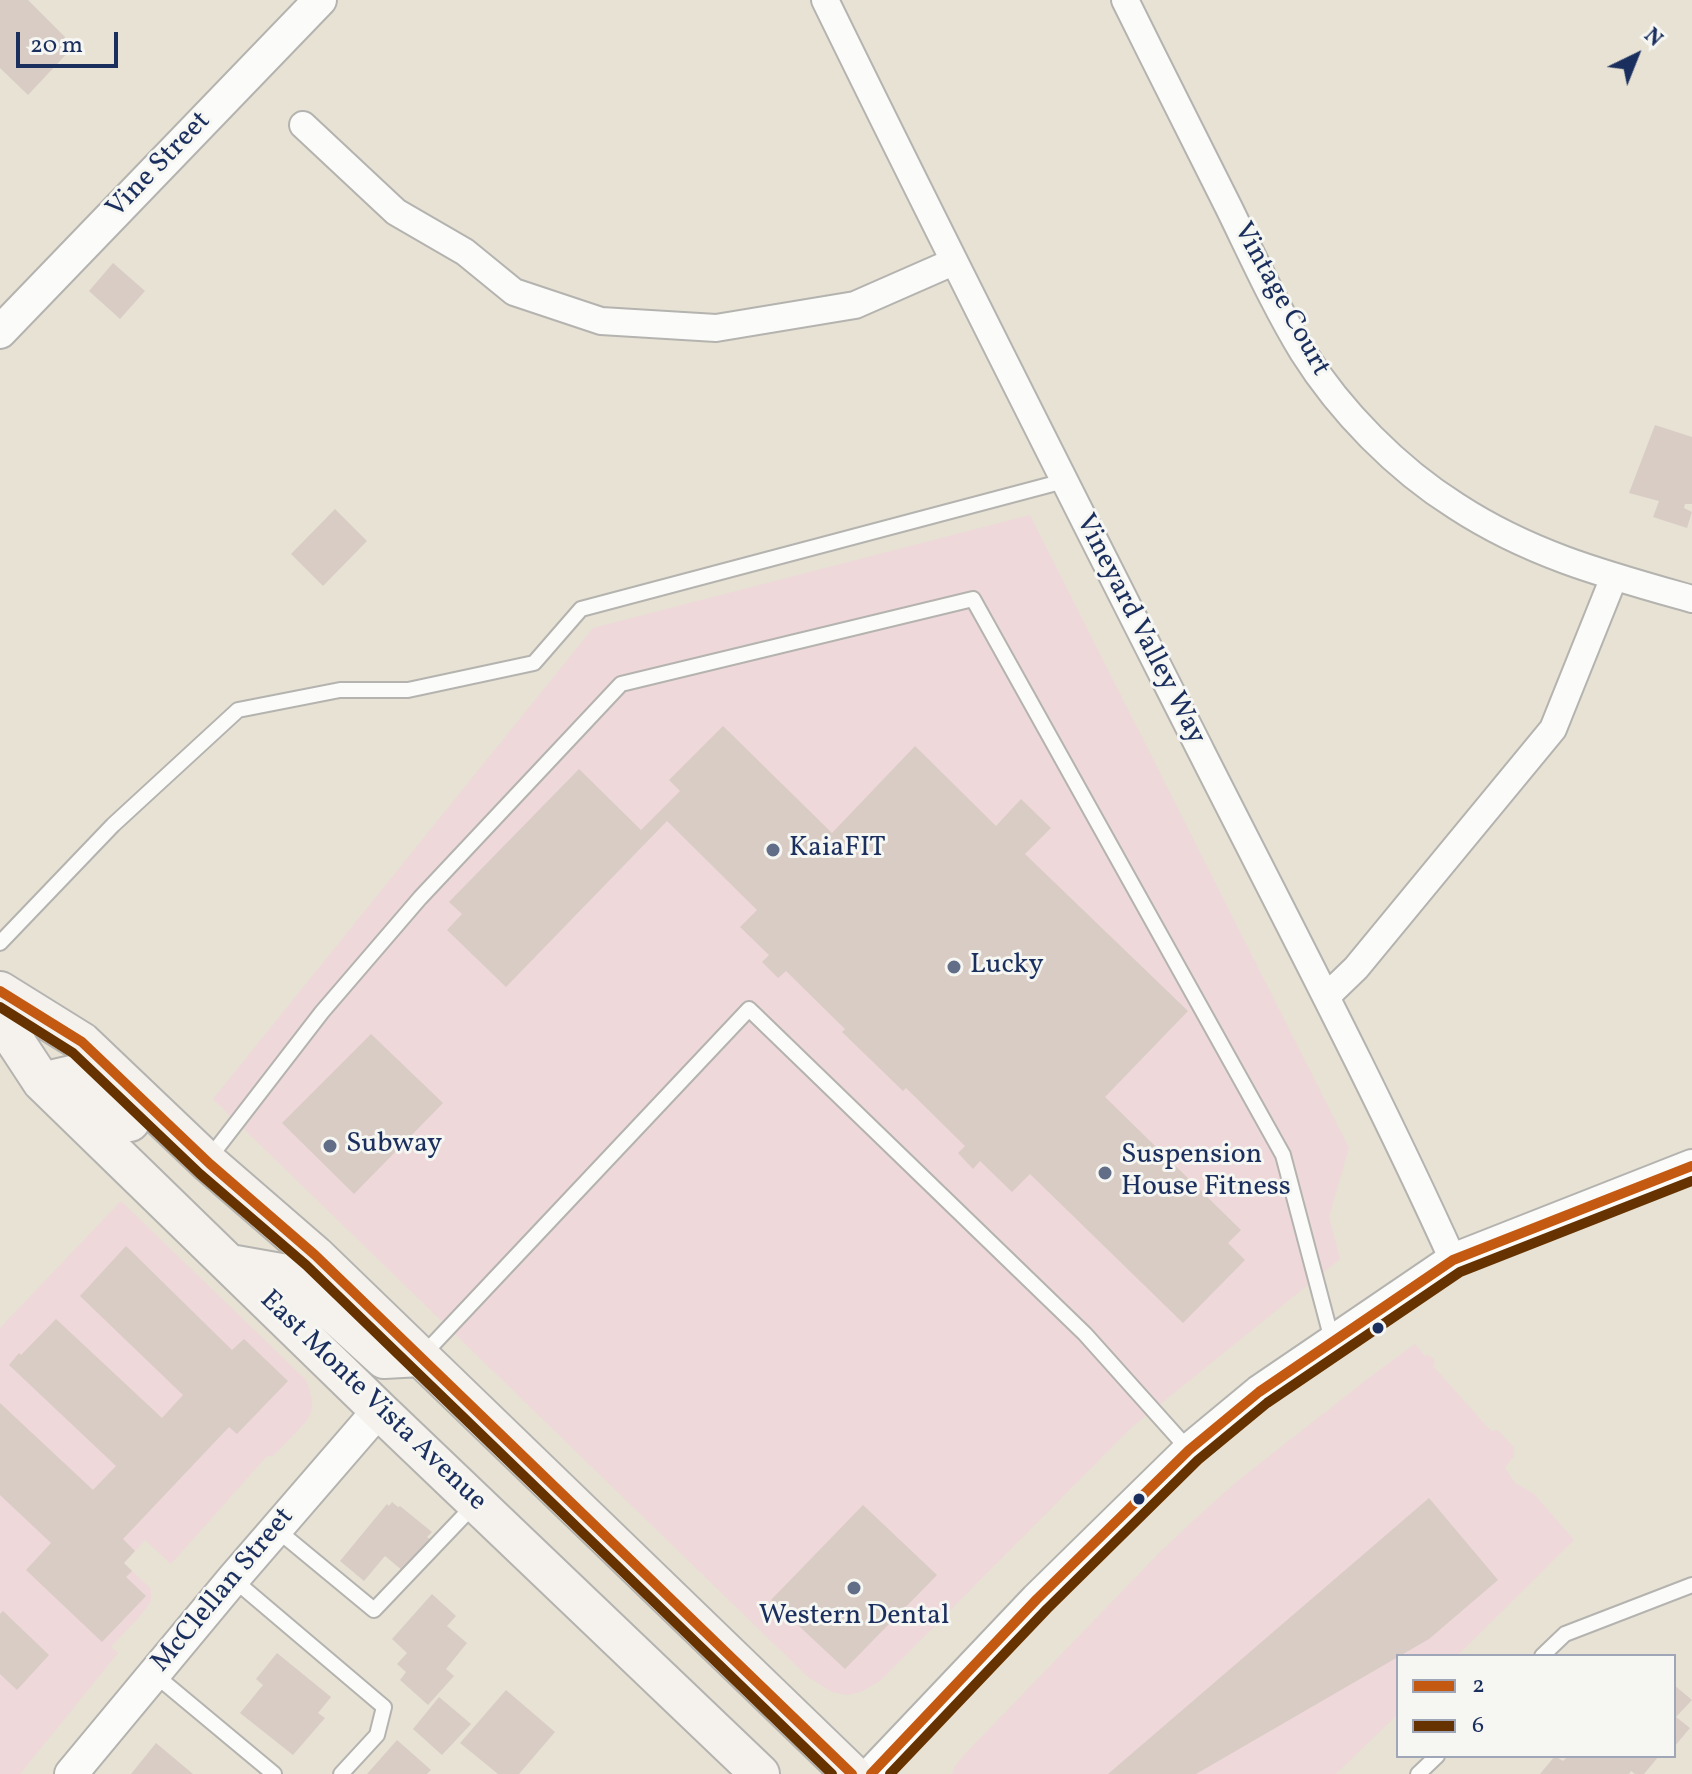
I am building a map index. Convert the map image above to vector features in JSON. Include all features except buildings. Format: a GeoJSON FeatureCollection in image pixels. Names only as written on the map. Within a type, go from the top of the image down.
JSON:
{"type":"FeatureCollection","features":[{"type":"Feature","properties":{"kind":"main road"},"geometry":{"type":"LineString","coordinates":[[0,991],[82,1042],[208,1163],[315,1255],[852,1774]]}},
{"type":"Feature","properties":{"kind":"main road","name":"East Monte Vista Avenue"},"geometry":{"type":"LineString","coordinates":[[0,1018],[42,1082],[760,1774]]}},
{"type":"Feature","properties":{"kind":"main road"},"geometry":{"type":"LineString","coordinates":[[42,1082],[76,1074],[168,1156],[208,1163]]}},
{"type":"Feature","properties":{"kind":"main road"},"geometry":{"type":"LineString","coordinates":[[230,1264],[292,1275],[384,1359],[421,1357]]}},
{"type":"Feature","properties":{"kind":"street","name":"Vine Street"},"geometry":{"type":"LineString","coordinates":[[0,332],[320,0]]}},
{"type":"Feature","properties":{"kind":"street","name":"Vineyard Valley Way"},"geometry":{"type":"LineString","coordinates":[[825,0],[953,262],[1326,997],[1453,1260]]}},
{"type":"Feature","properties":{"kind":"street","name":"Vintage Court"},"geometry":{"type":"LineString","coordinates":[[1125,0],[1303,352],[1336,398],[1377,443],[1455,506],[1511,538],[1556,558],[1692,599]]}},
{"type":"Feature","properties":{"kind":"street"},"geometry":{"type":"LineString","coordinates":[[303,125],[396,212],[465,252],[514,292],[601,321],[716,328],[855,305],[953,262]]}},
{"type":"Feature","properties":{"kind":"street"},"geometry":{"type":"LineString","coordinates":[[1326,997],[1356,968],[1553,729],[1614,577]]}},
{"type":"Feature","properties":{"kind":"street"},"geometry":{"type":"LineString","coordinates":[[871,1774],[1037,1599],[1189,1450],[1259,1392],[1453,1260],[1692,1166]]}},
{"type":"Feature","properties":{"kind":"street","name":"McClellan Street"},"geometry":{"type":"LineString","coordinates":[[71,1774],[379,1410]]}},
{"type":"Feature","properties":{"kind":"lane"},"geometry":{"type":"LineString","coordinates":[[0,943],[113,825],[238,710],[340,690],[408,690],[534,663],[581,609],[1064,481]]}},
{"type":"Feature","properties":{"kind":"lane"},"geometry":{"type":"LineString","coordinates":[[208,1163],[322,1012],[420,898],[621,684],[973,599],[1283,1155],[1332,1340]]}},
{"type":"Feature","properties":{"kind":"lane"},"geometry":{"type":"LineString","coordinates":[[421,1357],[749,1009],[1085,1334],[1189,1450]]}},
{"type":"Feature","properties":{"kind":"lane"},"geometry":{"type":"LineString","coordinates":[[276,1529],[374,1610],[476,1503]]}},
{"type":"Feature","properties":{"kind":"lane"},"geometry":{"type":"LineString","coordinates":[[233,1579],[384,1707],[377,1735],[341,1774]]}},
{"type":"Feature","properties":{"kind":"lane"},"geometry":{"type":"LineString","coordinates":[[1544,1654],[1565,1634],[1692,1585]]}},
{"type":"Feature","properties":{"kind":"lane"},"geometry":{"type":"LineString","coordinates":[[154,1674],[274,1774]]}},
{"type":"Feature","properties":{"kind":"lane"},"geometry":{"type":"LineString","coordinates":[[1418,1774],[1435,1758]]}},
{"type":"Feature","properties":{"kind":"shaded area"},"geometry":{"type":"Polygon","coordinates":[[[1030,515],[1349,1148],[1329,1217],[1340,1259],[1132,1427],[880,1681],[861,1692],[847,1695],[832,1692],[808,1677],[213,1099],[593,628],[1030,515]]]}},
{"type":"Feature","properties":{"kind":"shaded area"},"geometry":{"type":"Polygon","coordinates":[[[121,1201],[306,1380],[311,1412],[306,1422],[272,1457],[268,1455],[171,1564],[145,1540],[124,1563],[151,1589],[151,1601],[111,1647],[118,1653],[20,1774],[0,1774],[0,1328],[121,1201]]]}},
{"type":"Feature","properties":{"kind":"shaded area"},"geometry":{"type":"Polygon","coordinates":[[[1415,1344],[1425,1356],[1429,1355],[1435,1361],[1433,1366],[1491,1431],[1498,1430],[1514,1448],[1514,1456],[1505,1467],[1514,1482],[1534,1494],[1574,1540],[1459,1654],[1396,1654],[1396,1716],[1336,1774],[952,1774],[965,1754],[1160,1552],[1235,1483],[1415,1344]]]}},
{"type":"Feature","properties":{"kind":"transit line","name":"2"},"geometry":{"type":"LineString","coordinates":[[0,991],[82,1042],[210,1164],[315,1255],[852,1774]]}},
{"type":"Feature","properties":{"kind":"transit line","name":"6"},"geometry":{"type":"LineString","coordinates":[[0,1007],[73,1053],[200,1174],[306,1265],[832,1774]]}},
{"type":"Feature","properties":{"kind":"transit line","name":"2"},"geometry":{"type":"LineString","coordinates":[[871,1774],[1037,1599],[1189,1450],[1259,1392],[1453,1260],[1692,1166]]}},
{"type":"Feature","properties":{"kind":"transit line","name":"6"},"geometry":{"type":"LineString","coordinates":[[890,1774],[1047,1609],[1198,1460],[1267,1403],[1460,1272],[1692,1181]]}},
{"type":"Feature","properties":{"kind":"place","name":"KaiaFIT"},"geometry":{"type":"Point","coordinates":[773,850]}},
{"type":"Feature","properties":{"kind":"place","name":"Lucky"},"geometry":{"type":"Point","coordinates":[954,967]}},
{"type":"Feature","properties":{"kind":"place","name":"Subway"},"geometry":{"type":"Point","coordinates":[330,1146]}},
{"type":"Feature","properties":{"kind":"place","name":"Suspension House Fitness"},"geometry":{"type":"Point","coordinates":[1105,1173]}},
{"type":"Feature","properties":{"kind":"place","name":"Western Dental"},"geometry":{"type":"Point","coordinates":[854,1588]}}]}
